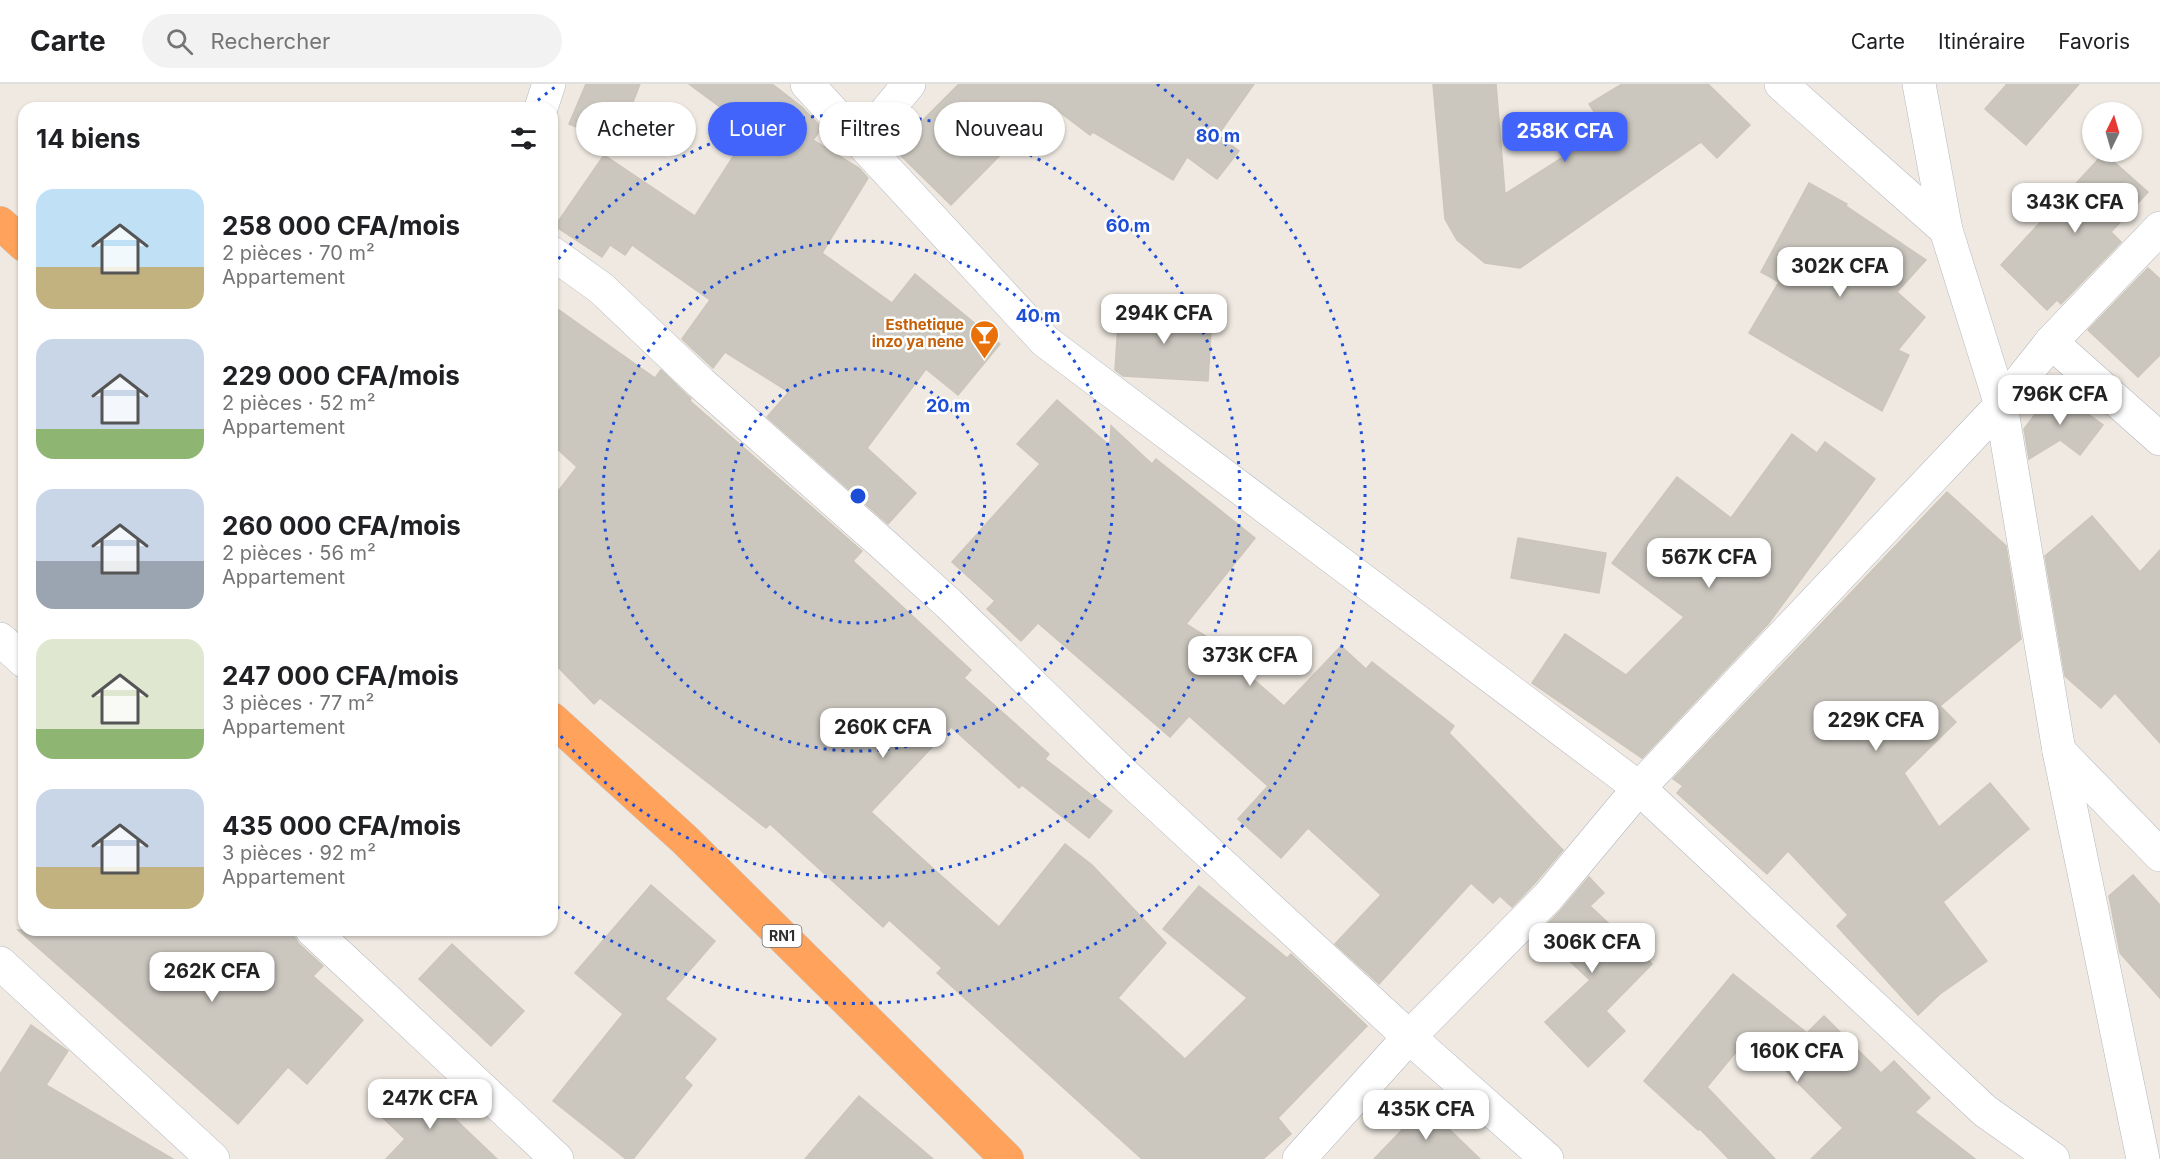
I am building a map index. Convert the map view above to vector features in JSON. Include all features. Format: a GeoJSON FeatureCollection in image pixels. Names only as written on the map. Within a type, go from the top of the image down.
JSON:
{"type":"FeatureCollection","features":[{"type":"Feature","properties":{"kind":"highway"},"geometry":{"type":"LineString","coordinates":[[0,224],[18,240]]}},
{"type":"Feature","properties":{"kind":"highway","name":"RN1"},"geometry":{"type":"LineString","coordinates":[[558,724],[684,839],[1007,1159]]}},
{"type":"Feature","properties":{"kind":"street"},"geometry":{"type":"LineString","coordinates":[[543,102],[549,84]]}},
{"type":"Feature","properties":{"kind":"street"},"geometry":{"type":"LineString","coordinates":[[807,84],[824,102]]}},
{"type":"Feature","properties":{"kind":"street"},"geometry":{"type":"LineString","coordinates":[[894,102],[909,84]]}},
{"type":"Feature","properties":{"kind":"street"},"geometry":{"type":"LineString","coordinates":[[1781,84],[1946,230]]}},
{"type":"Feature","properties":{"kind":"street"},"geometry":{"type":"LineString","coordinates":[[1919,84],[1946,230],[2001,405],[2059,751],[2143,1159]]}},
{"type":"Feature","properties":{"kind":"street"},"geometry":{"type":"LineString","coordinates":[[874,156],[1045,341],[1639,788],[1985,1111],[2053,1159]]}},
{"type":"Feature","properties":{"kind":"street"},"geometry":{"type":"LineString","coordinates":[[1299,1159],[1409,1036],[1548,897],[1639,788],[2001,405],[2051,342],[2160,228]]}},
{"type":"Feature","properties":{"kind":"street"},"geometry":{"type":"LineString","coordinates":[[558,256],[601,288],[700,382],[933,589],[1127,777],[1409,1036],[1547,1159]]}},
{"type":"Feature","properties":{"kind":"street"},"geometry":{"type":"LineString","coordinates":[[2051,342],[2160,439]]}},
{"type":"Feature","properties":{"kind":"street"},"geometry":{"type":"LineString","coordinates":[[0,639],[18,656]]}},
{"type":"Feature","properties":{"kind":"street"},"geometry":{"type":"LineString","coordinates":[[2059,751],[2160,855]]}},
{"type":"Feature","properties":{"kind":"street"},"geometry":{"type":"LineString","coordinates":[[318,936],[557,1159]]}},
{"type":"Feature","properties":{"kind":"street"},"geometry":{"type":"LineString","coordinates":[[0,963],[195,1152]]}},
{"type":"Feature","properties":{"kind":"building"},"geometry":{"type":"Polygon","coordinates":[[[586,84],[640,84],[633,102],[578,102],[586,84]]]}},
{"type":"Feature","properties":{"kind":"building"},"geometry":{"type":"Polygon","coordinates":[[[689,84],[772,84],[795,102],[713,102],[689,84]]]}},
{"type":"Feature","properties":{"kind":"building"},"geometry":{"type":"Polygon","coordinates":[[[959,84],[1254,84],[1218,135],[1239,151],[1217,179],[1187,157],[1173,180],[1093,132],[1090,135],[1065,116],[1065,102],[941,102],[959,84]]]}},
{"type":"Feature","properties":{"kind":"building"},"geometry":{"type":"Polygon","coordinates":[[[1433,84],[1496,84],[1505,194],[1606,130],[1589,104],[1622,84],[1708,84],[1750,125],[1717,158],[1701,142],[1520,268],[1485,263],[1457,240],[1445,219],[1433,84]]]}},
{"type":"Feature","properties":{"kind":"building"},"geometry":{"type":"Polygon","coordinates":[[[2007,84],[2079,84],[2026,145],[1985,109],[2007,84]]]}},
{"type":"Feature","properties":{"kind":"building"},"geometry":{"type":"Polygon","coordinates":[[[576,108],[576,127],[569,124],[576,108]]]}},
{"type":"Feature","properties":{"kind":"building"},"geometry":{"type":"Polygon","coordinates":[[[934,109],[934,156],[999,156],[951,205],[901,156],[922,156],[922,121],[934,109]]]}},
{"type":"Feature","properties":{"kind":"building"},"geometry":{"type":"Polygon","coordinates":[[[807,112],[819,125],[819,132],[813,140],[819,144],[819,156],[839,156],[859,168],[868,178],[822,253],[892,303],[915,274],[1000,344],[958,395],[926,369],[867,448],[916,493],[888,524],[767,417],[789,392],[725,352],[713,368],[682,339],[710,300],[632,245],[625,255],[610,245],[602,257],[558,228],[558,222],[603,156],[695,216],[734,156],[807,156],[807,112]]]}},
{"type":"Feature","properties":{"kind":"building"},"geometry":{"type":"Polygon","coordinates":[[[2096,162],[2114,162],[2148,192],[2111,232],[2121,242],[2061,304],[2057,300],[2047,310],[2001,265],[2096,162]]]}},
{"type":"Feature","properties":{"kind":"building"},"geometry":{"type":"Polygon","coordinates":[[[1809,183],[1847,204],[1846,206],[1926,260],[1897,292],[1925,317],[1898,350],[1909,355],[1882,411],[1749,333],[1779,282],[1761,272],[1809,183]]]}},
{"type":"Feature","properties":{"kind":"building"},"geometry":{"type":"Polygon","coordinates":[[[2148,268],[2160,279],[2160,355],[2138,377],[2088,330],[2148,268]]]}},
{"type":"Feature","properties":{"kind":"building"},"geometry":{"type":"Polygon","coordinates":[[[1119,308],[1212,314],[1208,381],[1123,376],[1115,370],[1119,308]]]}},
{"type":"Feature","properties":{"kind":"building"},"geometry":{"type":"Polygon","coordinates":[[[558,309],[655,378],[661,370],[691,399],[690,401],[862,551],[853,561],[971,670],[964,678],[1049,754],[1045,759],[1112,811],[1089,838],[1022,785],[1019,788],[951,727],[871,812],[938,873],[999,927],[1065,844],[1092,865],[1166,943],[1118,998],[1185,1059],[1247,998],[1163,929],[1199,886],[1287,958],[1291,954],[1367,1026],[1278,1118],[1291,1134],[1263,1159],[1142,1159],[937,973],[942,968],[889,920],[883,927],[770,824],[766,828],[600,698],[594,704],[558,667],[558,491],[577,467],[558,450],[558,309]]]}},
{"type":"Feature","properties":{"kind":"building"},"geometry":{"type":"Polygon","coordinates":[[[2054,389],[2103,425],[2080,455],[2060,440],[2029,459],[2024,429],[2054,389]]]}},
{"type":"Feature","properties":{"kind":"building"},"geometry":{"type":"Polygon","coordinates":[[[1057,400],[1110,446],[1111,426],[1152,464],[1156,459],[1255,538],[1186,624],[1244,660],[1239,667],[1284,706],[1341,646],[1366,669],[1372,662],[1454,726],[1449,733],[1563,850],[1512,907],[1500,896],[1493,903],[1471,883],[1379,984],[1335,944],[1381,895],[1308,828],[1281,858],[1238,819],[1268,786],[1189,716],[1170,737],[1038,623],[1021,641],[987,609],[995,601],[952,562],[1040,464],[1017,444],[1057,400]]]}},
{"type":"Feature","properties":{"kind":"building"},"geometry":{"type":"Polygon","coordinates":[[[1792,434],[1817,453],[1825,442],[1875,479],[1768,624],[1642,758],[1532,683],[1565,634],[1626,675],[1684,617],[1612,563],[1677,477],[1731,518],[1792,434]]]}},
{"type":"Feature","properties":{"kind":"building"},"geometry":{"type":"Polygon","coordinates":[[[1947,492],[2006,546],[2021,639],[1940,706],[1956,722],[1904,773],[1939,827],[1990,783],[2029,829],[1943,902],[1987,961],[1940,994],[1918,1015],[1837,926],[1848,915],[1788,851],[1767,874],[1677,793],[1683,786],[1673,779],[1947,492]]]}},
{"type":"Feature","properties":{"kind":"building"},"geometry":{"type":"Polygon","coordinates":[[[2092,516],[2140,572],[2160,550],[2160,743],[2115,693],[2101,708],[2065,676],[2045,556],[2092,516]]]}},
{"type":"Feature","properties":{"kind":"building"},"geometry":{"type":"Polygon","coordinates":[[[1518,538],[1606,553],[1599,593],[1511,578],[1518,538]]]}},
{"type":"Feature","properties":{"kind":"building"},"geometry":{"type":"Polygon","coordinates":[[[2133,875],[2160,905],[2160,998],[2120,953],[2109,896],[2133,875]]]}},
{"type":"Feature","properties":{"kind":"building"},"geometry":{"type":"Polygon","coordinates":[[[1589,877],[1604,893],[1590,906],[1652,964],[1606,1011],[1625,1031],[1588,1067],[1545,1022],[1590,980],[1539,933],[1589,877]]]}},
{"type":"Feature","properties":{"kind":"building"},"geometry":{"type":"Polygon","coordinates":[[[651,885],[715,941],[665,999],[716,1039],[684,1078],[692,1085],[633,1159],[626,1159],[553,1101],[623,1014],[575,973],[651,885]]]}},
{"type":"Feature","properties":{"kind":"building"},"geometry":{"type":"Polygon","coordinates":[[[25,936],[294,936],[299,944],[323,966],[313,976],[363,1020],[307,1084],[288,1067],[238,1124],[25,936]]]}},
{"type":"Feature","properties":{"kind":"building"},"geometry":{"type":"Polygon","coordinates":[[[452,944],[524,1011],[491,1046],[419,979],[452,944]]]}},
{"type":"Feature","properties":{"kind":"building"},"geometry":{"type":"Polygon","coordinates":[[[1733,974],[1807,1033],[1824,1016],[1881,1073],[1894,1061],[1930,1098],[1915,1112],[1975,1159],[1811,1159],[1843,1128],[1750,1035],[1707,1087],[1775,1159],[1729,1159],[1700,1129],[1698,1130],[1644,1081],[1733,974]]]}},
{"type":"Feature","properties":{"kind":"building"},"geometry":{"type":"Polygon","coordinates":[[[31,1025],[68,1051],[46,1085],[173,1159],[0,1159],[0,1074],[31,1025]]]}},
{"type":"Feature","properties":{"kind":"building"},"geometry":{"type":"Polygon","coordinates":[[[414,1080],[497,1159],[386,1159],[405,1139],[380,1115],[414,1080]]]}},
{"type":"Feature","properties":{"kind":"building"},"geometry":{"type":"Polygon","coordinates":[[[859,1096],[933,1159],[805,1159],[859,1096]]]}},
{"type":"Feature","properties":{"kind":"building"},"geometry":{"type":"Polygon","coordinates":[[[1425,1106],[1480,1159],[1374,1159],[1425,1106]]]}},
{"type":"Feature","properties":{"kind":"place","name":"Esthetique inzo ya nene"},"geometry":{"type":"Point","coordinates":[985,360]}}]}
